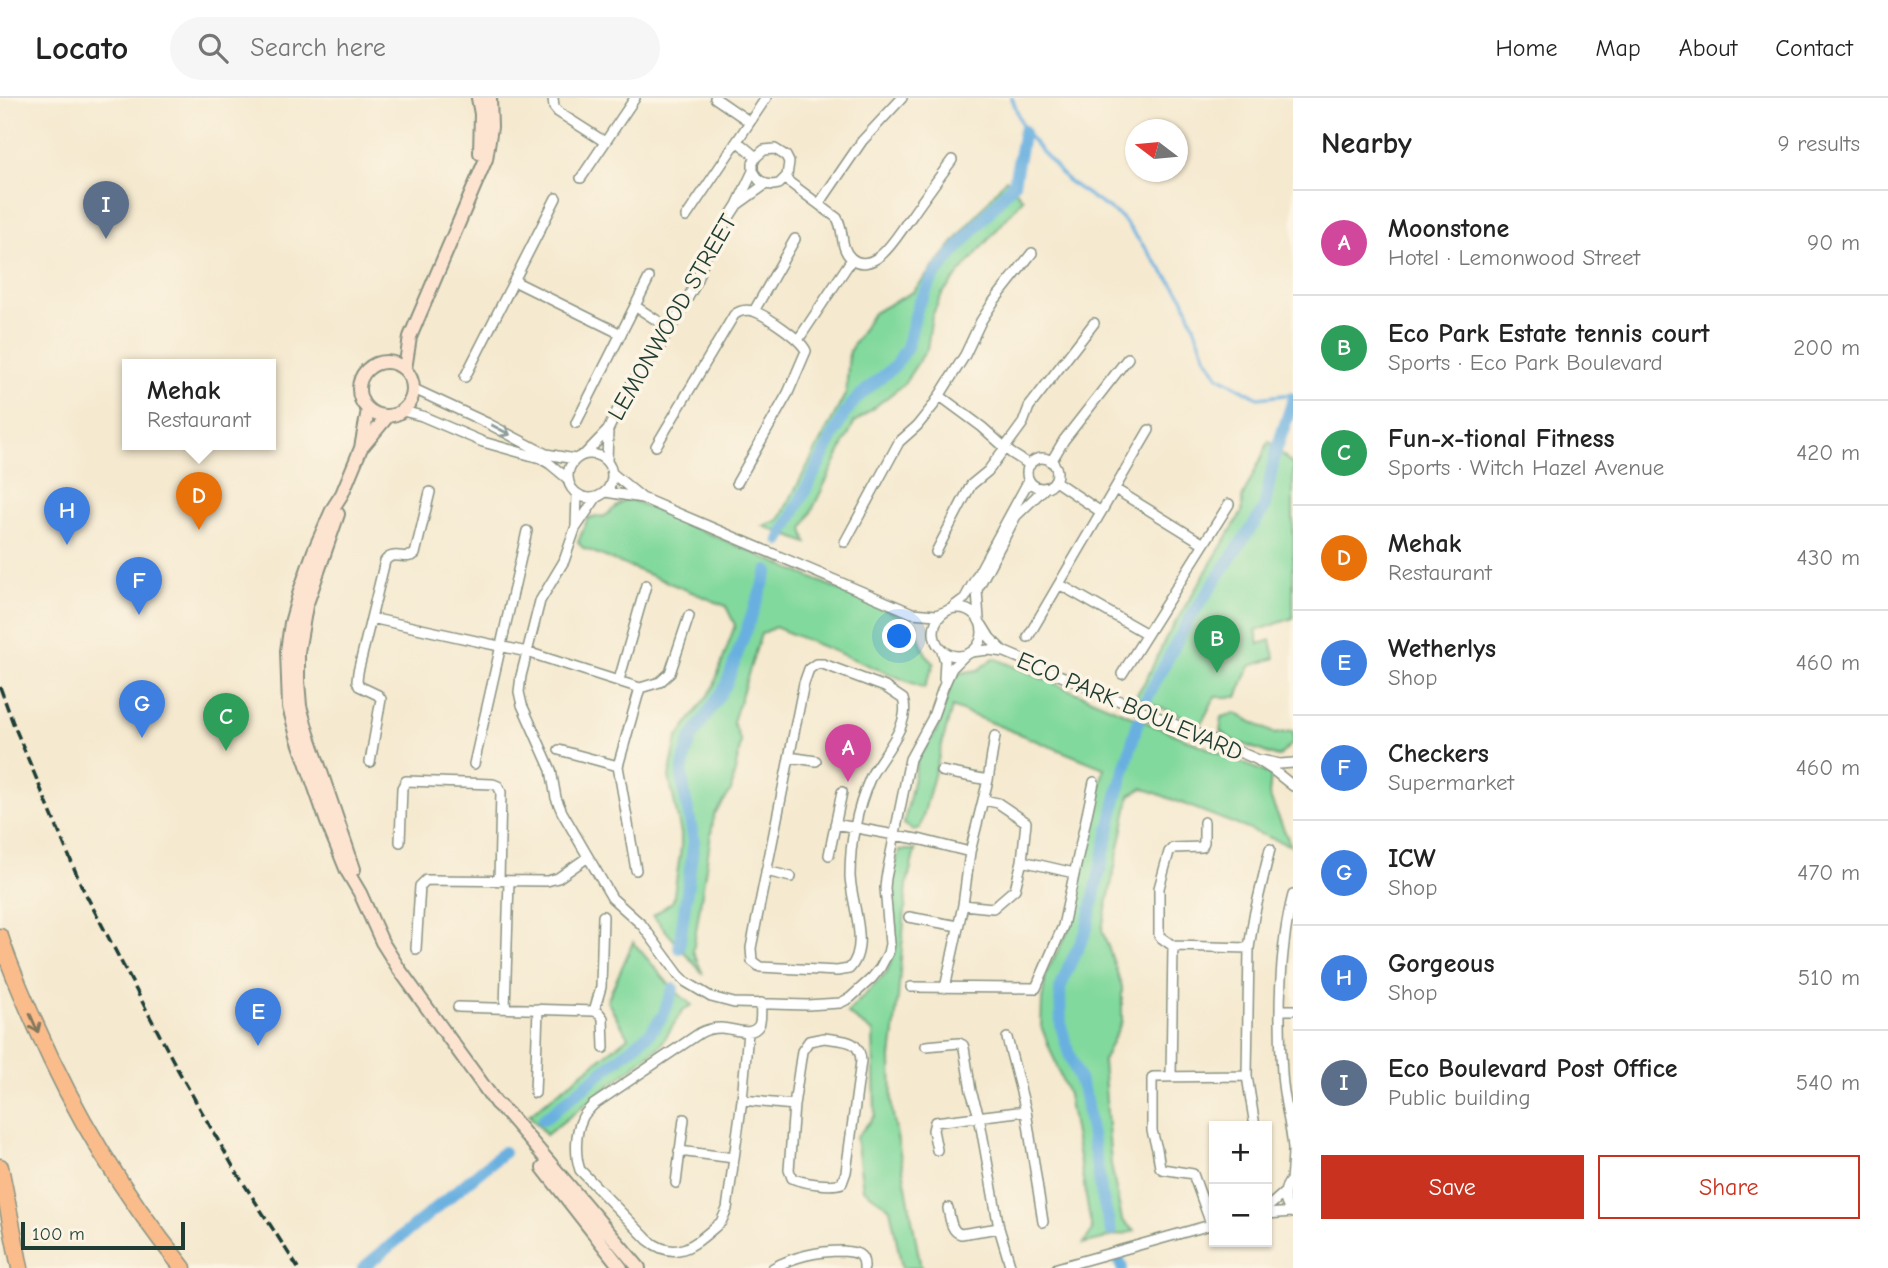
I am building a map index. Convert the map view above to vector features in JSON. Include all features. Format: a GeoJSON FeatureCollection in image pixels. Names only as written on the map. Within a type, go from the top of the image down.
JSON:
{"type":"FeatureCollection","features":[{"type":"Feature","properties":{"kind":"highway"},"geometry":{"type":"LineString","coordinates":[[0,937],[48,1054],[81,1118],[107,1164],[183,1268]]}},
{"type":"Feature","properties":{"kind":"highway"},"geometry":{"type":"LineString","coordinates":[[0,1167],[20,1268]]}},
{"type":"Feature","properties":{"kind":"street"},"geometry":{"type":"LineString","coordinates":[[478,98],[481,132],[478,174]]}},
{"type":"Feature","properties":{"kind":"street"},"geometry":{"type":"LineString","coordinates":[[405,369],[410,337],[482,168],[488,147],[490,98]]}},
{"type":"Feature","properties":{"kind":"street"},"geometry":{"type":"LineString","coordinates":[[553,98],[558,112],[605,142]]}},
{"type":"Feature","properties":{"kind":"street"},"geometry":{"type":"LineString","coordinates":[[580,177],[635,98]]}},
{"type":"Feature","properties":{"kind":"street"},"geometry":{"type":"LineString","coordinates":[[715,98],[750,122]]}},
{"type":"Feature","properties":{"kind":"street"},"geometry":{"type":"LineString","coordinates":[[686,217],[766,98]]}},
{"type":"Feature","properties":{"kind":"street"},"geometry":{"type":"LineString","coordinates":[[819,204],[862,141],[902,98]]}},
{"type":"Feature","properties":{"kind":"street"},"geometry":{"type":"LineString","coordinates":[[737,141],[756,156]]}},
{"type":"Feature","properties":{"kind":"street"},"geometry":{"type":"LineString","coordinates":[[764,149],[780,151],[789,163],[789,172],[779,184],[766,184],[759,180],[753,171],[756,156],[764,149]]}},
{"type":"Feature","properties":{"kind":"street"},"geometry":{"type":"LineString","coordinates":[[785,179],[833,214],[840,222],[845,251],[852,259],[865,263],[881,255],[894,241],[952,160]]}},
{"type":"Feature","properties":{"kind":"street","name":"LEMONWOOD STREET"},"geometry":{"type":"LineString","coordinates":[[586,454],[608,430],[627,390],[670,329],[694,287],[708,250],[737,205],[753,171]]}},
{"type":"Feature","properties":{"kind":"street","name":"LEMONWOOD STREET"},"geometry":{"type":"LineString","coordinates":[[737,205],[766,184]]}},
{"type":"Feature","properties":{"kind":"street"},"geometry":{"type":"LineString","coordinates":[[465,377],[556,198]]}},
{"type":"Feature","properties":{"kind":"street"},"geometry":{"type":"LineString","coordinates":[[754,311],[795,239]]}},
{"type":"Feature","properties":{"kind":"street"},"geometry":{"type":"LineString","coordinates":[[845,542],[899,442],[917,426],[940,396],[965,355],[981,321],[1032,253]]}},
{"type":"Feature","properties":{"kind":"street"},"geometry":{"type":"LineString","coordinates":[[798,340],[852,259]]}},
{"type":"Feature","properties":{"kind":"street"},"geometry":{"type":"LineString","coordinates":[[576,423],[649,278]]}},
{"type":"Feature","properties":{"kind":"street"},"geometry":{"type":"LineString","coordinates":[[514,281],[621,334]]}},
{"type":"Feature","properties":{"kind":"street"},"geometry":{"type":"LineString","coordinates":[[635,306],[670,329]]}},
{"type":"Feature","properties":{"kind":"street"},"geometry":{"type":"LineString","coordinates":[[656,446],[734,316],[742,310],[754,311],[798,340],[806,349],[777,413],[737,483]]}},
{"type":"Feature","properties":{"kind":"street"},"geometry":{"type":"LineString","coordinates":[[936,552],[973,482],[986,473],[1023,423],[1029,407],[1094,323]]}},
{"type":"Feature","properties":{"kind":"street"},"geometry":{"type":"LineString","coordinates":[[385,361],[410,337]]}},
{"type":"Feature","properties":{"kind":"street"},"geometry":{"type":"LineString","coordinates":[[1051,462],[1064,440],[1128,358]]}},
{"type":"Feature","properties":{"kind":"street"},"geometry":{"type":"LineString","coordinates":[[385,361],[405,369],[412,378],[414,389],[403,411],[387,417],[368,410],[360,398],[359,382],[368,368],[385,361]]}},
{"type":"Feature","properties":{"kind":"street"},"geometry":{"type":"LineString","coordinates":[[414,389],[546,454],[575,459]]}},
{"type":"Feature","properties":{"kind":"street"},"geometry":{"type":"LineString","coordinates":[[940,396],[1030,465]]}},
{"type":"Feature","properties":{"kind":"street"},"geometry":{"type":"LineString","coordinates":[[368,410],[361,448],[342,494],[340,508],[306,606],[298,652],[298,681],[300,706],[307,732],[348,847],[360,893],[382,942],[503,1118],[621,1268]]}},
{"type":"Feature","properties":{"kind":"street"},"geometry":{"type":"LineString","coordinates":[[403,411],[422,416],[483,442],[533,456],[550,464],[568,479]]}},
{"type":"Feature","properties":{"kind":"street"},"geometry":{"type":"LineString","coordinates":[[361,448],[387,417]]}},
{"type":"Feature","properties":{"kind":"street","name":"LEMONWOOD STREET"},"geometry":{"type":"LineString","coordinates":[[607,461],[608,430]]}},
{"type":"Feature","properties":{"kind":"street"},"geometry":{"type":"LineString","coordinates":[[1028,636],[1149,430]]}},
{"type":"Feature","properties":{"kind":"street"},"geometry":{"type":"LineString","coordinates":[[596,498],[577,494],[568,479],[569,468],[575,459],[586,454],[597,455],[607,461],[612,473],[642,498]]}},
{"type":"Feature","properties":{"kind":"street"},"geometry":{"type":"LineString","coordinates":[[577,494],[575,528],[564,561],[540,601],[519,685],[522,705],[551,770],[558,806],[612,898],[642,925],[686,982],[721,1001],[817,1004],[839,1003],[856,994],[880,968],[888,953],[890,944],[885,888],[910,760],[932,719],[953,668],[981,640],[977,590],[1016,516],[1055,481],[1057,471],[1051,462],[1042,458],[1030,465],[1027,475],[1035,486],[1045,488]]}},
{"type":"Feature","properties":{"kind":"street"},"geometry":{"type":"LineString","coordinates":[[575,528],[596,498],[606,492],[611,484],[612,473]]}},
{"type":"Feature","properties":{"kind":"street"},"geometry":{"type":"LineString","coordinates":[[934,636],[937,618],[965,598],[1029,480]]}},
{"type":"Feature","properties":{"kind":"street"},"geometry":{"type":"LineString","coordinates":[[1055,481],[1101,512]]}},
{"type":"Feature","properties":{"kind":"street"},"geometry":{"type":"LineString","coordinates":[[1115,489],[1204,544]]}},
{"type":"Feature","properties":{"kind":"street"},"geometry":{"type":"LineString","coordinates":[[370,762],[382,699],[359,686],[357,681],[371,618],[386,558],[411,557],[415,554],[430,492]]}},
{"type":"Feature","properties":{"kind":"street"},"geometry":{"type":"LineString","coordinates":[[606,492],[642,498],[912,613],[930,628],[937,644],[948,655],[967,654]]}},
{"type":"Feature","properties":{"kind":"street"},"geometry":{"type":"LineString","coordinates":[[1122,674],[1228,504]]}},
{"type":"Feature","properties":{"kind":"street"},"geometry":{"type":"LineString","coordinates":[[474,764],[527,531]]}},
{"type":"Feature","properties":{"kind":"street"},"geometry":{"type":"LineString","coordinates":[[1059,584],[1147,634]]}},
{"type":"Feature","properties":{"kind":"street"},"geometry":{"type":"LineString","coordinates":[[619,680],[646,585]]}},
{"type":"Feature","properties":{"kind":"street"},"geometry":{"type":"LineString","coordinates":[[912,613],[936,615],[959,607],[974,613],[980,622]]}},
{"type":"Feature","properties":{"kind":"street"},"geometry":{"type":"LineString","coordinates":[[371,618],[527,652],[640,688],[660,682],[670,673],[689,616]]}},
{"type":"Feature","properties":{"kind":"street","name":"ECO PARK BOULEVARD"},"geometry":{"type":"LineString","coordinates":[[980,622],[990,638],[1005,652]]}},
{"type":"Feature","properties":{"kind":"street"},"geometry":{"type":"LineString","coordinates":[[942,650],[946,661],[943,688]]}},
{"type":"Feature","properties":{"kind":"street","name":"ECO PARK BOULEVARD"},"geometry":{"type":"LineString","coordinates":[[967,654],[988,650],[1005,652],[1256,759],[1293,786]]}},
{"type":"Feature","properties":{"kind":"street"},"geometry":{"type":"LineString","coordinates":[[816,664],[823,664],[885,687],[903,699],[905,712],[901,726],[871,777],[855,828],[850,874],[859,944],[855,960],[849,969],[818,971],[760,967],[754,964],[751,956],[789,757],[806,674],[816,664]]}},
{"type":"Feature","properties":{"kind":"street"},"geometry":{"type":"LineString","coordinates":[[636,870],[618,766],[640,688]]}},
{"type":"Feature","properties":{"kind":"street"},"geometry":{"type":"LineString","coordinates":[[945,988],[995,736]]}},
{"type":"Feature","properties":{"kind":"street"},"geometry":{"type":"LineString","coordinates":[[559,750],[618,766]]}},
{"type":"Feature","properties":{"kind":"street"},"geometry":{"type":"LineString","coordinates":[[789,757],[816,761]]}},
{"type":"Feature","properties":{"kind":"street","name":"ECO PARK BOULEVARD"},"geometry":{"type":"LineString","coordinates":[[1256,759],[1280,764],[1293,763]]}},
{"type":"Feature","properties":{"kind":"street"},"geometry":{"type":"LineString","coordinates":[[941,771],[988,780]]}},
{"type":"Feature","properties":{"kind":"street"},"geometry":{"type":"LineString","coordinates":[[400,842],[402,788],[406,781],[490,783],[496,785],[501,792],[505,1008]]}},
{"type":"Feature","properties":{"kind":"street"},"geometry":{"type":"LineString","coordinates":[[911,987],[1036,988],[1063,926],[1094,782]]}},
{"type":"Feature","properties":{"kind":"street"},"geometry":{"type":"LineString","coordinates":[[829,855],[842,793]]}},
{"type":"Feature","properties":{"kind":"street"},"geometry":{"type":"LineString","coordinates":[[963,905],[993,908],[1015,889],[1022,861],[1026,822],[999,803],[984,800]]}},
{"type":"Feature","properties":{"kind":"street"},"geometry":{"type":"LineString","coordinates":[[1204,822],[1202,847],[1170,849],[1159,888],[1159,936],[1173,946],[1250,947]]}},
{"type":"Feature","properties":{"kind":"street"},"geometry":{"type":"LineString","coordinates":[[835,824],[970,852]]}},
{"type":"Feature","properties":{"kind":"street"},"geometry":{"type":"LineString","coordinates":[[1254,1121],[1247,1076],[1250,947],[1254,916],[1270,849]]}},
{"type":"Feature","properties":{"kind":"street"},"geometry":{"type":"LineString","coordinates":[[416,949],[420,886],[424,881],[432,878],[554,880],[587,857]]}},
{"type":"Feature","properties":{"kind":"street"},"geometry":{"type":"LineString","coordinates":[[1022,861],[1074,873]]}},
{"type":"Feature","properties":{"kind":"street"},"geometry":{"type":"LineString","coordinates":[[766,871],[791,877]]}},
{"type":"Feature","properties":{"kind":"street"},"geometry":{"type":"LineString","coordinates":[[1272,1204],[1285,1192],[1292,1179],[1293,1147],[1282,1073],[1281,1010],[1282,962],[1287,917],[1293,895]]}},
{"type":"Feature","properties":{"kind":"street"},"geometry":{"type":"LineString","coordinates":[[594,1011],[601,987],[603,916]]}},
{"type":"Feature","properties":{"kind":"street"},"geometry":{"type":"LineString","coordinates":[[909,917],[958,926]]}},
{"type":"Feature","properties":{"kind":"street"},"geometry":{"type":"LineString","coordinates":[[1171,1076],[1173,946]]}},
{"type":"Feature","properties":{"kind":"street"},"geometry":{"type":"LineString","coordinates":[[748,1032],[727,1209],[721,1222],[690,1247],[679,1250],[661,1248],[648,1240],[580,1170],[577,1153],[580,1121],[593,1105],[700,1033],[719,1028],[748,1032],[756,1029],[760,1024],[761,1003]]}},
{"type":"Feature","properties":{"kind":"street"},"geometry":{"type":"LineString","coordinates":[[458,1007],[594,1011],[603,1018],[604,1048]]}},
{"type":"Feature","properties":{"kind":"street"},"geometry":{"type":"LineString","coordinates":[[535,1093],[538,1009]]}},
{"type":"Feature","properties":{"kind":"street"},"geometry":{"type":"LineString","coordinates":[[1281,1010],[1293,1010]]}},
{"type":"Feature","properties":{"kind":"street"},"geometry":{"type":"LineString","coordinates":[[824,1038],[857,1046],[861,1061],[846,1172],[840,1185],[798,1181],[790,1175],[794,1105],[802,1051],[806,1044],[824,1038]]}},
{"type":"Feature","properties":{"kind":"street"},"geometry":{"type":"LineString","coordinates":[[1007,1038],[1026,1111],[1043,1222]]}},
{"type":"Feature","properties":{"kind":"street"},"geometry":{"type":"LineString","coordinates":[[926,1046],[958,1043],[963,1045],[999,1228],[1011,1268]]}},
{"type":"Feature","properties":{"kind":"street"},"geometry":{"type":"LineString","coordinates":[[1209,1214],[1193,1174],[1160,1167],[1152,1131],[1152,1079],[1171,1076],[1247,1076]]}},
{"type":"Feature","properties":{"kind":"street"},"geometry":{"type":"LineString","coordinates":[[742,1100],[794,1105]]}},
{"type":"Feature","properties":{"kind":"street"},"geometry":{"type":"LineString","coordinates":[[495,1103],[508,1114],[639,1268]]}},
{"type":"Feature","properties":{"kind":"street"},"geometry":{"type":"LineString","coordinates":[[937,1150],[933,1130],[935,1122],[1026,1111]]}},
{"type":"Feature","properties":{"kind":"street"},"geometry":{"type":"LineString","coordinates":[[676,1182],[684,1119]]}},
{"type":"Feature","properties":{"kind":"street"},"geometry":{"type":"LineString","coordinates":[[679,1151],[734,1158]]}},
{"type":"Feature","properties":{"kind":"street"},"geometry":{"type":"LineString","coordinates":[[1272,1214],[1292,1213],[1285,1200],[1285,1192]]}},
{"type":"Feature","properties":{"kind":"street"},"geometry":{"type":"LineString","coordinates":[[948,1208],[957,1234],[999,1228]]}},
{"type":"Feature","properties":{"kind":"street"},"geometry":{"type":"LineString","coordinates":[[1057,1268],[1209,1225]]}},
{"type":"Feature","properties":{"kind":"street"},"geometry":{"type":"LineString","coordinates":[[773,1268],[792,1259],[826,1251],[857,1253],[864,1260],[864,1268]]}},
{"type":"Feature","properties":{"kind":"green space"},"geometry":{"type":"Polygon","coordinates":[[[1006,179],[1023,199],[942,294],[932,316],[927,349],[903,385],[854,423],[803,529],[807,543],[763,526],[779,520],[846,393],[849,352],[873,313],[913,292],[1006,179]]]}},
{"type":"Feature","properties":{"kind":"green space"},"geometry":{"type":"Polygon","coordinates":[[[1269,441],[1293,465],[1293,618],[1256,631],[1259,644],[1271,640],[1275,658],[1250,666],[1237,697],[1215,697],[1201,724],[1135,697],[1166,638],[1242,512],[1242,498],[1269,441]]]}},
{"type":"Feature","properties":{"kind":"green space"},"geometry":{"type":"Polygon","coordinates":[[[627,498],[916,623],[924,650],[934,664],[924,688],[775,627],[761,634],[733,722],[741,742],[731,791],[714,815],[693,951],[703,974],[653,916],[673,901],[681,848],[681,834],[669,777],[677,738],[713,688],[735,625],[726,606],[583,548],[578,542],[588,518],[605,516],[627,498]]]}},
{"type":"Feature","properties":{"kind":"green space"},"geometry":{"type":"Polygon","coordinates":[[[994,658],[1271,775],[1269,795],[1291,846],[1143,788],[1130,795],[1102,929],[1122,987],[1122,1021],[1103,1061],[1111,1164],[1122,1220],[1135,1231],[1083,1244],[1092,1231],[1068,1095],[1041,1026],[1042,1001],[1046,973],[1071,926],[1104,768],[952,707],[920,828],[913,830],[904,824],[918,758],[937,730],[954,674],[978,670],[994,658]]]}},
{"type":"Feature","properties":{"kind":"green space"},"geometry":{"type":"Polygon","coordinates":[[[1235,713],[1275,734],[1293,731],[1293,743],[1278,757],[1232,740],[1220,731],[1222,717],[1235,713]]]}},
{"type":"Feature","properties":{"kind":"green space"},"geometry":{"type":"Polygon","coordinates":[[[899,850],[915,850],[907,884],[891,1058],[892,1109],[921,1268],[902,1268],[890,1208],[863,1189],[856,1138],[875,1115],[873,1032],[847,1013],[887,972],[895,950],[891,888],[899,850]]]}},
{"type":"Feature","properties":{"kind":"green space"},"geometry":{"type":"Polygon","coordinates":[[[633,942],[673,989],[692,1005],[683,1010],[660,1046],[546,1135],[529,1115],[628,1037],[607,1001],[633,942]]]}},
{"type":"Feature","properties":{"kind":"waterway"},"geometry":{"type":"LineString","coordinates":[[1012,98],[1024,131],[1069,182],[1121,217],[1183,297],[1205,355],[1218,376],[1258,398],[1293,394]]}},
{"type":"Feature","properties":{"kind":"waterway"},"geometry":{"type":"LineString","coordinates":[[780,540],[845,413],[858,397],[895,366],[907,347],[918,305],[934,276],[1014,183],[1024,131]]}},
{"type":"Feature","properties":{"kind":"waterway"},"geometry":{"type":"LineString","coordinates":[[1147,698],[1188,621],[1264,509],[1275,454],[1293,400]]}},
{"type":"Feature","properties":{"kind":"waterway"},"geometry":{"type":"LineString","coordinates":[[679,948],[694,841],[682,774],[685,757],[691,739],[726,685],[768,571]]}},
{"type":"Feature","properties":{"kind":"waterway"},"geometry":{"type":"LineString","coordinates":[[1111,1231],[1102,1196],[1085,1095],[1061,1026],[1060,989],[1086,932],[1116,799],[1138,722]]}},
{"type":"Feature","properties":{"kind":"waterway"},"geometry":{"type":"LineString","coordinates":[[543,1120],[649,1034],[663,1016],[673,989]]}},
{"type":"Feature","properties":{"kind":"waterway"},"geometry":{"type":"LineString","coordinates":[[363,1268],[504,1152]]}},
{"type":"Feature","properties":{"kind":"waterway"},"geometry":{"type":"LineString","coordinates":[[1119,1260],[1122,1268]]}},
{"type":"Feature","properties":{"kind":"railway"},"geometry":{"type":"LineString","coordinates":[[0,687],[82,887],[178,1070],[235,1170],[298,1268]]}},
{"type":"Feature","properties":{"kind":"place","name":"Eco Boulevard Post Office"},"geometry":{"type":"Point","coordinates":[106,239]}},
{"type":"Feature","properties":{"kind":"place","name":"Mehak"},"geometry":{"type":"Point","coordinates":[199,530]}},
{"type":"Feature","properties":{"kind":"place","name":"Gorgeous"},"geometry":{"type":"Point","coordinates":[67,545]}},
{"type":"Feature","properties":{"kind":"place","name":"Checkers"},"geometry":{"type":"Point","coordinates":[139,615]}},
{"type":"Feature","properties":{"kind":"place","name":"Eco Park Estate tennis court"},"geometry":{"type":"Point","coordinates":[1217,673]}},
{"type":"Feature","properties":{"kind":"place","name":"ICW"},"geometry":{"type":"Point","coordinates":[142,738]}},
{"type":"Feature","properties":{"kind":"place","name":"Fun-x-tional Fitness"},"geometry":{"type":"Point","coordinates":[226,751]}},
{"type":"Feature","properties":{"kind":"place","name":"Moonstone"},"geometry":{"type":"Point","coordinates":[848,782]}},
{"type":"Feature","properties":{"kind":"place","name":"Wetherlys"},"geometry":{"type":"Point","coordinates":[258,1046]}}]}
